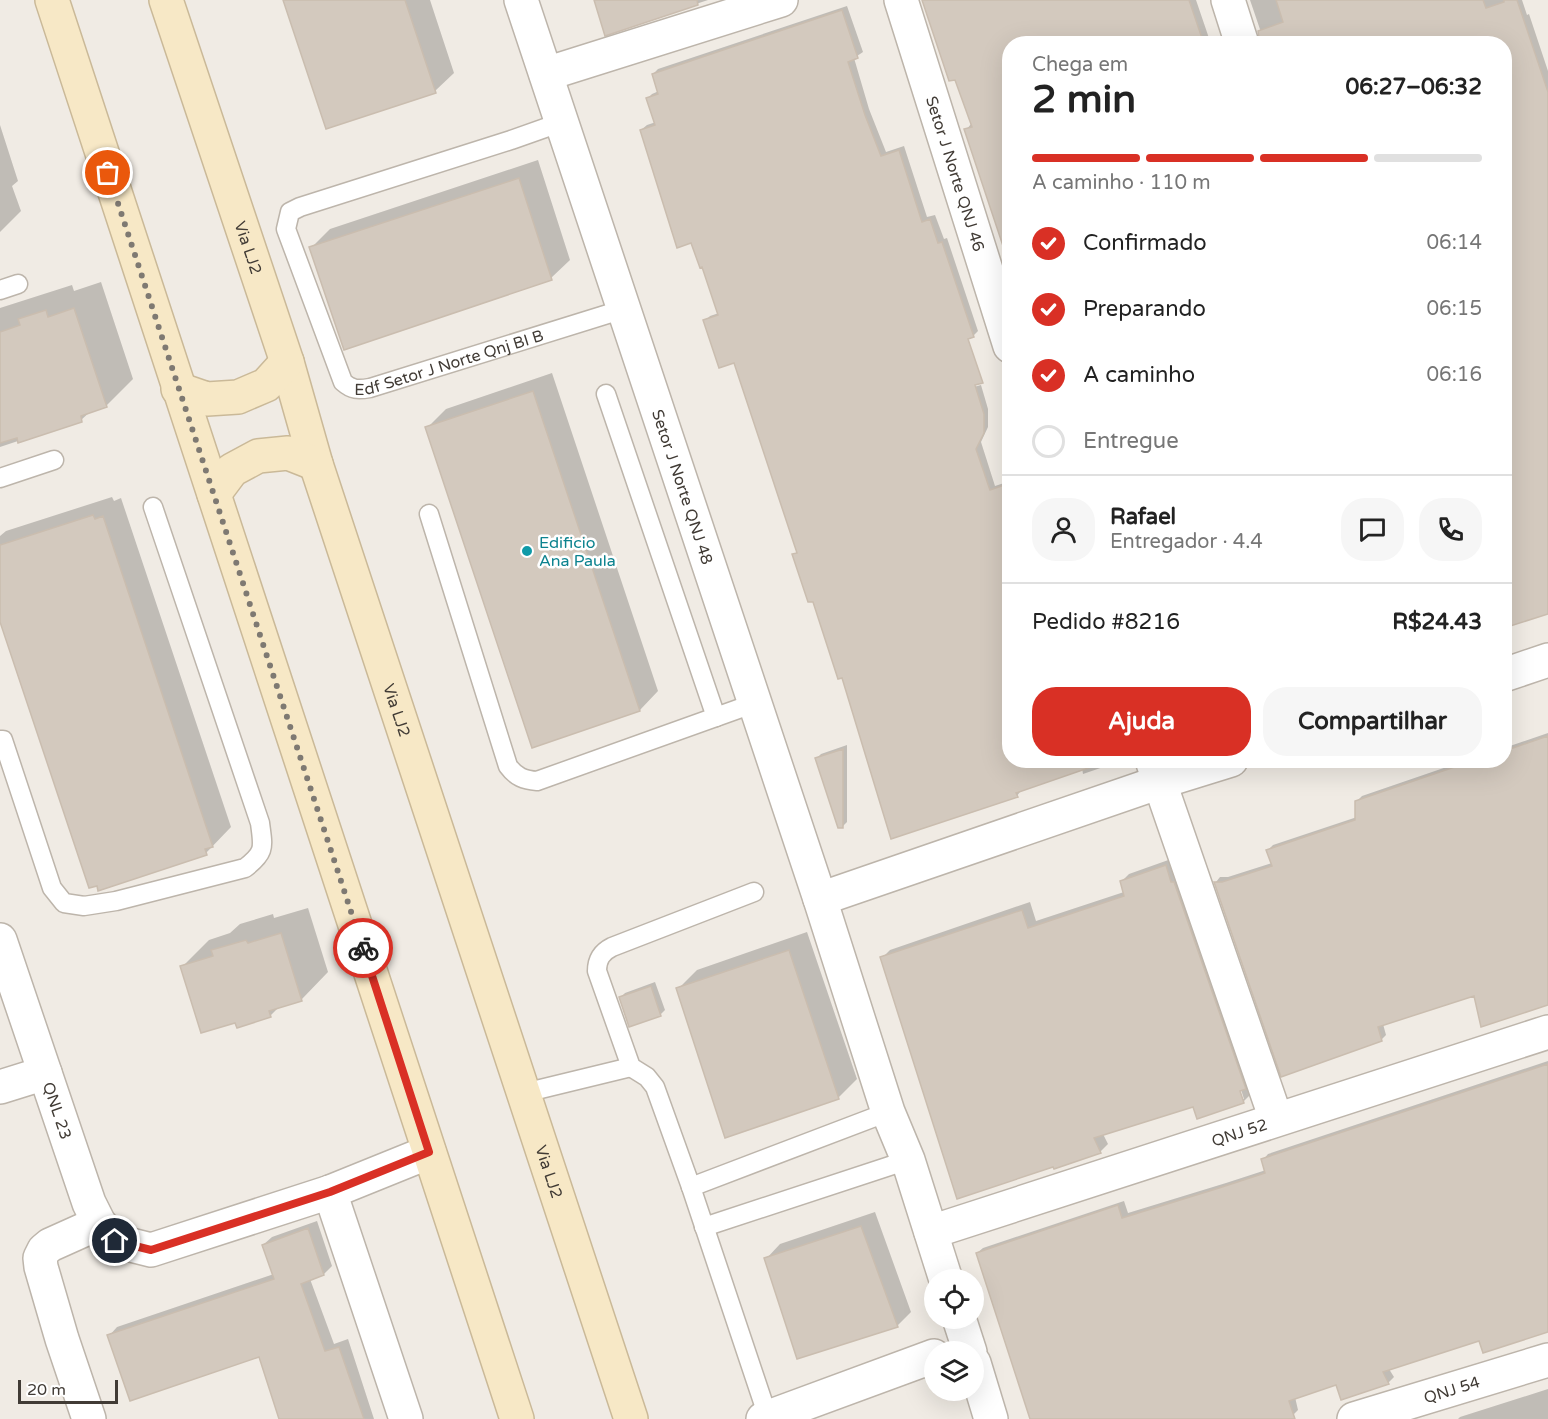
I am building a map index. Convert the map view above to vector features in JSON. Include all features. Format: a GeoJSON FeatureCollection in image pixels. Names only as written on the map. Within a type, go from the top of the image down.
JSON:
{"type":"FeatureCollection","features":[{"type":"Feature","properties":{"kind":"main road"},"geometry":{"type":"LineString","coordinates":[[52,0],[517,1419]]}},
{"type":"Feature","properties":{"kind":"main road","name":"Via LJ2"},"geometry":{"type":"LineString","coordinates":[[166,0],[287,362],[316,464],[631,1419]]}},
{"type":"Feature","properties":{"kind":"main road"},"geometry":{"type":"LineString","coordinates":[[178,389],[207,399],[238,397],[266,385],[287,362]]}},
{"type":"Feature","properties":{"kind":"main road"},"geometry":{"type":"LineString","coordinates":[[214,494],[232,470],[258,456],[288,453],[316,464]]}},
{"type":"Feature","properties":{"kind":"street","name":"Setor J Norte QNJ 48"},"geometry":{"type":"LineString","coordinates":[[521,0],[820,899],[888,1112],[908,1160],[943,1269]]}},
{"type":"Feature","properties":{"kind":"street"},"geometry":{"type":"LineString","coordinates":[[546,74],[781,0]]}},
{"type":"Feature","properties":{"kind":"street","name":"Setor J Norte QNJ 46"},"geometry":{"type":"LineString","coordinates":[[901,0],[1002,322]]}},
{"type":"Feature","properties":{"kind":"street"},"geometry":{"type":"LineString","coordinates":[[1228,0],[1239,36]]}},
{"type":"Feature","properties":{"kind":"street"},"geometry":{"type":"LineString","coordinates":[[1512,672],[1548,660]]}},
{"type":"Feature","properties":{"kind":"street"},"geometry":{"type":"LineString","coordinates":[[820,899],[1156,772],[1181,768]]}},
{"type":"Feature","properties":{"kind":"street"},"geometry":{"type":"LineString","coordinates":[[1156,772],[1276,1119]]}},
{"type":"Feature","properties":{"kind":"street","name":"QNL 23"},"geometry":{"type":"LineString","coordinates":[[0,940],[89,1203],[99,1222],[115,1241],[151,1250],[330,1192]]}},
{"type":"Feature","properties":{"kind":"street","name":"QNJ 52"},"geometry":{"type":"LineString","coordinates":[[931,1232],[1548,1032]]}},
{"type":"Feature","properties":{"kind":"street"},"geometry":{"type":"LineString","coordinates":[[0,1087],[45,1073]]}},
{"type":"Feature","properties":{"kind":"street"},"geometry":{"type":"LineString","coordinates":[[406,1419],[330,1192],[429,1152]]}},
{"type":"Feature","properties":{"kind":"street"},"geometry":{"type":"LineString","coordinates":[[89,1419],[62,1339],[40,1258],[50,1245],[99,1222]]}},
{"type":"Feature","properties":{"kind":"street"},"geometry":{"type":"LineString","coordinates":[[766,1418],[924,1360]]}},
{"type":"Feature","properties":{"kind":"street","name":"QNJ 54"},"geometry":{"type":"LineString","coordinates":[[1354,1419],[1396,1413],[1548,1360]]}},
{"type":"Feature","properties":{"kind":"street"},"geometry":{"type":"LineString","coordinates":[[984,1401],[991,1419]]}},
{"type":"Feature","properties":{"kind":"lane","name":"Edf Setor J Norte Qnj BI B"},"geometry":{"type":"LineString","coordinates":[[562,122],[511,141],[300,207],[290,212],[286,229],[343,382],[350,388],[359,390],[370,388],[624,309]]}},
{"type":"Feature","properties":{"kind":"lane"},"geometry":{"type":"LineString","coordinates":[[0,290],[18,284]]}},
{"type":"Feature","properties":{"kind":"lane"},"geometry":{"type":"LineString","coordinates":[[606,394],[716,717]]}},
{"type":"Feature","properties":{"kind":"lane"},"geometry":{"type":"LineString","coordinates":[[0,478],[54,460]]}},
{"type":"Feature","properties":{"kind":"lane"},"geometry":{"type":"LineString","coordinates":[[1,737],[52,888],[64,903],[84,906],[116,901],[245,868],[258,858],[263,846],[260,823],[153,507]]}},
{"type":"Feature","properties":{"kind":"lane"},"geometry":{"type":"LineString","coordinates":[[429,514],[508,766],[512,773],[523,780],[537,781],[755,703]]}},
{"type":"Feature","properties":{"kind":"lane"},"geometry":{"type":"LineString","coordinates":[[754,892],[612,947],[600,957],[597,971],[631,1067],[647,1077],[655,1087],[691,1187],[766,1418]]}},
{"type":"Feature","properties":{"kind":"lane"},"geometry":{"type":"LineString","coordinates":[[524,1093],[631,1067]]}},
{"type":"Feature","properties":{"kind":"lane"},"geometry":{"type":"LineString","coordinates":[[691,1187],[888,1112]]}},
{"type":"Feature","properties":{"kind":"lane"},"geometry":{"type":"LineString","coordinates":[[704,1227],[908,1160]]}},
{"type":"Feature","properties":{"kind":"building"},"geometry":{"type":"Polygon","coordinates":[[[283,0],[405,0],[436,93],[326,129],[283,0]]]}},
{"type":"Feature","properties":{"kind":"building"},"geometry":{"type":"Polygon","coordinates":[[[594,0],[697,0],[698,5],[605,36],[594,0]]]}},
{"type":"Feature","properties":{"kind":"building"},"geometry":{"type":"Polygon","coordinates":[[[922,0],[1189,0],[1201,36],[1002,36],[1002,243],[964,129],[972,127],[955,80],[949,81],[922,0]]]}},
{"type":"Feature","properties":{"kind":"building"},"geometry":{"type":"Polygon","coordinates":[[[1276,0],[1483,0],[1486,8],[1504,2],[1504,0],[1517,0],[1548,92],[1548,614],[1512,625],[1512,36],[1259,36],[1258,31],[1283,22],[1276,0]]]}},
{"type":"Feature","properties":{"kind":"building"},"geometry":{"type":"Polygon","coordinates":[[[842,10],[858,58],[848,62],[881,156],[899,150],[922,222],[930,219],[938,243],[942,242],[974,337],[968,339],[983,383],[975,385],[984,414],[984,433],[976,449],[990,490],[1002,486],[1002,768],[1088,768],[1016,793],[1018,797],[891,839],[842,678],[838,679],[813,602],[808,602],[792,554],[797,553],[734,363],[719,368],[703,320],[718,315],[702,267],[700,268],[691,243],[677,248],[640,130],[655,125],[646,98],[658,94],[652,74],[842,10]]]}},
{"type":"Feature","properties":{"kind":"building"},"geometry":{"type":"Polygon","coordinates":[[[519,178],[552,280],[344,350],[309,247],[519,178]]]}},
{"type":"Feature","properties":{"kind":"building"},"geometry":{"type":"Polygon","coordinates":[[[74,308],[107,407],[81,416],[82,422],[18,443],[17,438],[0,443],[0,332],[20,325],[18,319],[46,310],[48,317],[74,308]]]}},
{"type":"Feature","properties":{"kind":"building","name":"Edificio Ana Paula"},"geometry":{"type":"Polygon","coordinates":[[[533,391],[640,711],[532,748],[425,427],[533,391]]]}},
{"type":"Feature","properties":{"kind":"building"},"geometry":{"type":"Polygon","coordinates":[[[93,515],[95,519],[103,516],[213,847],[205,849],[207,855],[98,891],[97,886],[89,888],[0,622],[0,545],[93,515]]]}},
{"type":"Feature","properties":{"kind":"building"},"geometry":{"type":"Polygon","coordinates":[[[1548,736],[1548,1005],[1481,1027],[1474,996],[1378,1027],[1382,1041],[1281,1077],[1214,882],[1222,882],[1272,866],[1266,850],[1355,820],[1355,801],[1452,768],[1512,768],[1512,748],[1548,736]]]}},
{"type":"Feature","properties":{"kind":"building"},"geometry":{"type":"Polygon","coordinates":[[[843,749],[843,828],[838,828],[815,758],[843,749]]]}},
{"type":"Feature","properties":{"kind":"building"},"geometry":{"type":"Polygon","coordinates":[[[1166,865],[1171,882],[1174,882],[1246,1089],[1240,1091],[1244,1103],[1197,1119],[1193,1107],[1094,1138],[1101,1153],[957,1199],[880,957],[1022,910],[1028,928],[1124,896],[1120,881],[1166,865]]]}},
{"type":"Feature","properties":{"kind":"building"},"geometry":{"type":"Polygon","coordinates":[[[281,933],[302,1001],[269,1011],[271,1017],[237,1028],[235,1023],[201,1033],[180,966],[213,956],[211,950],[246,940],[248,943],[281,933]]]}},
{"type":"Feature","properties":{"kind":"building"},"geometry":{"type":"Polygon","coordinates":[[[789,950],[839,1099],[725,1138],[676,988],[789,950]]]}},
{"type":"Feature","properties":{"kind":"building"},"geometry":{"type":"Polygon","coordinates":[[[651,986],[661,1016],[629,1027],[619,997],[651,986]]]}},
{"type":"Feature","properties":{"kind":"building"},"geometry":{"type":"Polygon","coordinates":[[[1548,1064],[1548,1332],[1483,1353],[1479,1341],[1383,1372],[1389,1384],[1341,1400],[1336,1385],[1289,1401],[1295,1419],[1030,1419],[984,1278],[984,1269],[981,1269],[976,1253],[1118,1205],[1122,1218],[1265,1173],[1261,1159],[1548,1064]]]}},
{"type":"Feature","properties":{"kind":"building"},"geometry":{"type":"Polygon","coordinates":[[[861,1226],[898,1327],[797,1359],[764,1258],[861,1226]]]}},
{"type":"Feature","properties":{"kind":"building"},"geometry":{"type":"Polygon","coordinates":[[[308,1228],[324,1275],[301,1284],[325,1351],[339,1347],[364,1419],[279,1419],[259,1357],[130,1401],[107,1335],[274,1279],[262,1245],[308,1228]]]}},
{"type":"Feature","properties":{"kind":"way so far"},"geometry":{"type":"LineString","coordinates":[[108,173],[363,948]]}},
{"type":"Feature","properties":{"kind":"place","name":"Edificio Ana Paula"},"geometry":{"type":"Point","coordinates":[527,551]}},
{"type":"Feature","properties":{"kind":"route"},"geometry":{"type":"LineString","coordinates":[[115,1241],[151,1250],[330,1192],[429,1152],[363,948]]}}]}
